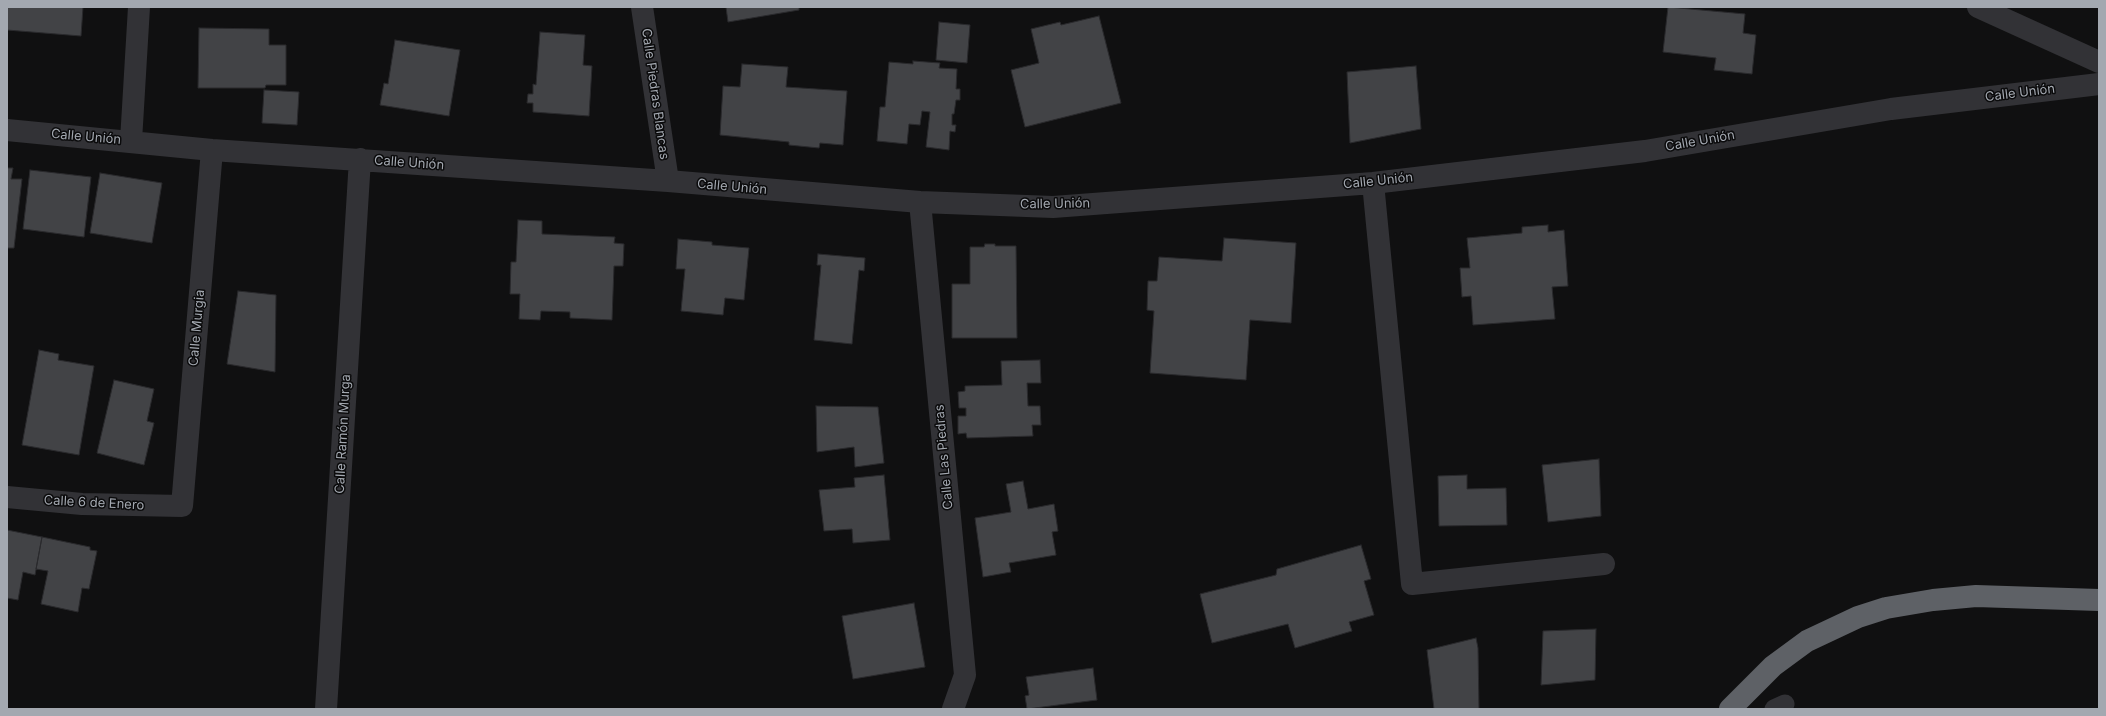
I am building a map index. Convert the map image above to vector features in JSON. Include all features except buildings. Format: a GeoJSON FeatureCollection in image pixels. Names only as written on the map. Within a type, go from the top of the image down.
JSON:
{"type":"FeatureCollection","features":[{"type":"Feature","properties":{"kind":"highway"},"geometry":{"type":"LineString","coordinates":[[1730,709],[1772,666],[1807,641],[1858,617],[1886,608],[1933,600],[1976,596],[2099,600]]}},
{"type":"Feature","properties":{"kind":"street"},"geometry":{"type":"LineString","coordinates":[[131,141],[139,7]]}},
{"type":"Feature","properties":{"kind":"street","name":"Calle Piedras Blancas"},"geometry":{"type":"LineString","coordinates":[[642,7],[668,181]]}},
{"type":"Feature","properties":{"kind":"street"},"geometry":{"type":"LineString","coordinates":[[1978,7],[2099,62]]}},
{"type":"Feature","properties":{"kind":"street","name":"Calle Unión"},"geometry":{"type":"LineString","coordinates":[[7,130],[212,150],[668,181],[920,202],[1053,207],[1373,183],[1645,151],[1891,109],[2099,84]]}},
{"type":"Feature","properties":{"kind":"street","name":"Calle Murgia"},"geometry":{"type":"LineString","coordinates":[[182,506],[212,150]]}},
{"type":"Feature","properties":{"kind":"street","name":"Calle Ramón Murga"},"geometry":{"type":"LineString","coordinates":[[327,706],[360,159]]}},
{"type":"Feature","properties":{"kind":"street"},"geometry":{"type":"LineString","coordinates":[[1373,183],[1412,584],[1604,564]]}},
{"type":"Feature","properties":{"kind":"street","name":"Calle Las Piedras"},"geometry":{"type":"LineString","coordinates":[[920,202],[965,675],[953,709]]}},
{"type":"Feature","properties":{"kind":"street","name":"Calle 6 de Enero"},"geometry":{"type":"LineString","coordinates":[[7,497],[82,504],[182,506]]}},
{"type":"Feature","properties":{"kind":"lane"},"geometry":{"type":"LineString","coordinates":[[1774,709],[1785,704],[1782,709]]}}]}
